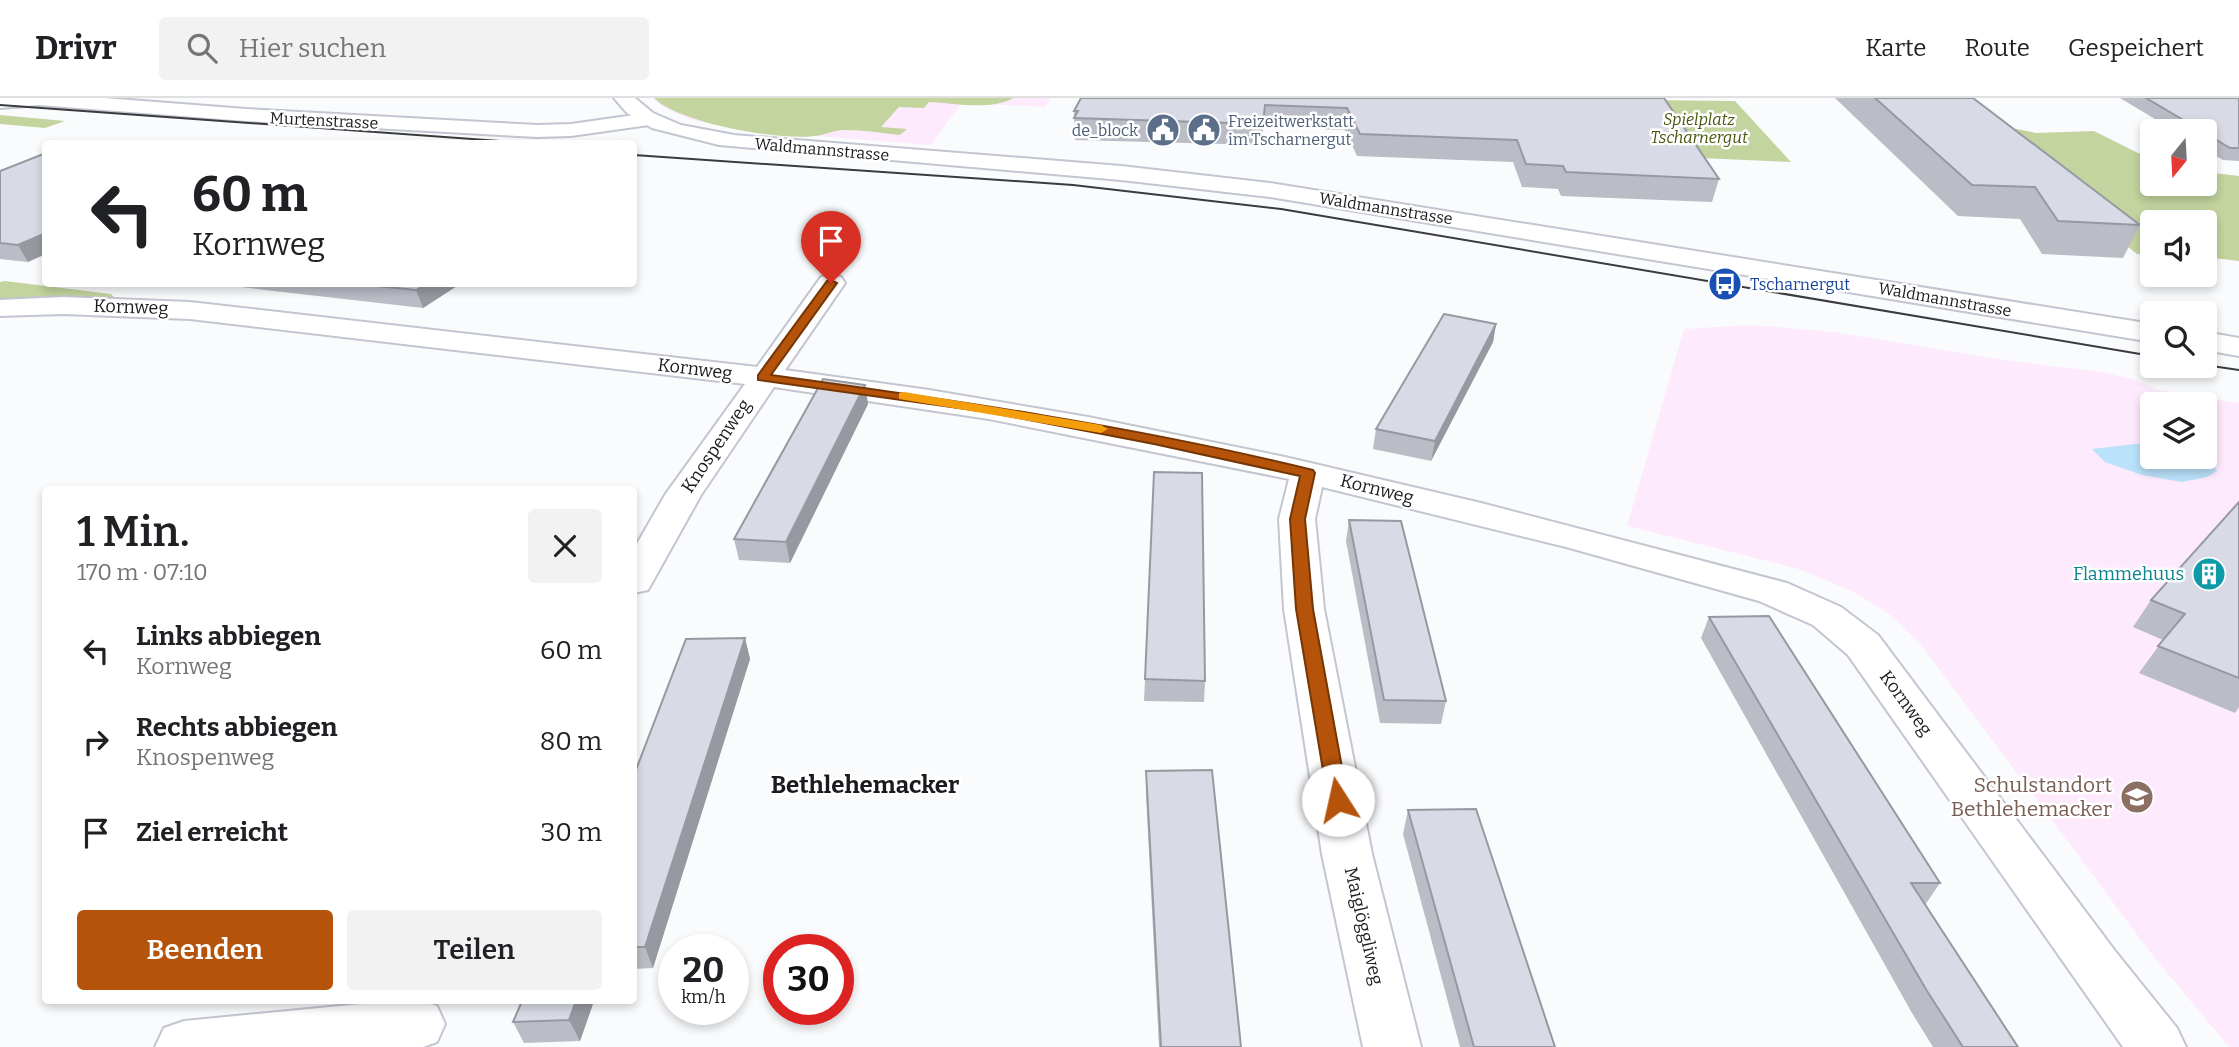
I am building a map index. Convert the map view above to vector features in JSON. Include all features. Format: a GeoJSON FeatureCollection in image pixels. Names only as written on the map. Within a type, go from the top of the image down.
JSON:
{"type":"FeatureCollection","features":[{"type":"Feature","properties":{"kind":"street","name":"Waldmannstrasse"},"geometry":{"type":"LineString","coordinates":[[624,98],[637,112],[649,119],[695,134],[757,145],[1071,169],[1270,190],[2140,331]]}},
{"type":"Feature","properties":{"kind":"street","name":"Murtenstrasse"},"geometry":{"type":"LineString","coordinates":[[0,102],[39,99],[259,116],[537,131],[571,130],[649,119]]}},
{"type":"Feature","properties":{"kind":"street","name":"Knospenweg"},"geometry":{"type":"LineString","coordinates":[[637,576],[683,495],[831,283]]}},
{"type":"Feature","properties":{"kind":"street","name":"Kornweg"},"geometry":{"type":"LineString","coordinates":[[0,308],[86,305],[187,310],[763,377],[999,410],[1373,487],[1773,592],[1812,608],[1845,628],[1870,652],[2096,968],[2157,1047]]}},
{"type":"Feature","properties":{"kind":"street"},"geometry":{"type":"LineString","coordinates":[[2217,343],[2239,347]]}},
{"type":"Feature","properties":{"kind":"street","name":"Maiglöggliweg"},"geometry":{"type":"LineString","coordinates":[[1308,473],[1297,519],[1304,609],[1347,854],[1392,1047]]}},
{"type":"Feature","properties":{"kind":"street"},"geometry":{"type":"LineString","coordinates":[[184,1047],[418,1024]]}},
{"type":"Feature","properties":{"kind":"shaded area"},"geometry":{"type":"Polygon","coordinates":[[[653,98],[1050,98],[1046,107],[962,103],[931,145],[739,130],[689,119],[663,107],[653,98]]]}},
{"type":"Feature","properties":{"kind":"shaded area","name":"Schulstandort Bethlehemacker"},"geometry":{"type":"Polygon","coordinates":[[[1753,325],[1833,332],[2010,361],[2102,372],[2135,380],[2170,392],[2140,392],[2140,469],[2217,469],[2217,399],[2239,403],[2239,1047],[2229,1047],[2150,952],[1920,643],[1889,614],[1852,591],[1799,569],[1627,526],[1684,329],[1753,325]]]}},
{"type":"Feature","properties":{"kind":"green space"},"geometry":{"type":"Polygon","coordinates":[[[654,98],[1013,98],[983,105],[929,102],[924,108],[899,107],[881,127],[907,129],[900,135],[842,130],[799,137],[755,133],[706,122],[667,107],[654,98]]]}},
{"type":"Feature","properties":{"kind":"green space","name":"Spielplatz Tscharnergut"},"geometry":{"type":"Polygon","coordinates":[[[1460,98],[1735,101],[1791,162],[1474,148],[1460,98]]]}},
{"type":"Feature","properties":{"kind":"green space"},"geometry":{"type":"Polygon","coordinates":[[[0,115],[65,121],[45,128],[0,124],[0,115]]]}},
{"type":"Feature","properties":{"kind":"green space"},"geometry":{"type":"Polygon","coordinates":[[[1967,119],[2036,133],[2094,131],[2140,154],[2140,196],[2217,196],[2217,173],[2239,176],[2239,261],[2217,258],[2217,210],[2140,210],[2140,254],[1967,119]]]}},
{"type":"Feature","properties":{"kind":"green space"},"geometry":{"type":"Polygon","coordinates":[[[0,282],[111,294],[114,297],[0,299],[0,282]]]}},
{"type":"Feature","properties":{"kind":"water"},"geometry":{"type":"Polygon","coordinates":[[[2140,443],[2140,469],[2217,471],[2207,477],[2182,482],[2142,475],[2105,462],[2092,449],[2140,443]]]}},
{"type":"Feature","properties":{"kind":"building"},"geometry":{"type":"Polygon","coordinates":[[[1081,98],[1664,98],[1719,179],[1566,172],[1563,166],[1526,164],[1517,140],[1360,134],[1347,108],[1265,105],[1263,124],[1074,118],[1078,111],[1074,111],[1081,98]]]}},
{"type":"Feature","properties":{"kind":"building"},"geometry":{"type":"Polygon","coordinates":[[[1875,98],[1973,98],[2140,225],[2058,221],[2035,187],[1972,185],[1875,98]]]}},
{"type":"Feature","properties":{"kind":"building"},"geometry":{"type":"Polygon","coordinates":[[[2146,98],[2239,98],[2239,148],[2230,148],[2217,140],[2217,119],[2182,119],[2146,98]]]}},
{"type":"Feature","properties":{"kind":"building"},"geometry":{"type":"Polygon","coordinates":[[[42,155],[42,235],[18,245],[0,243],[0,171],[42,155]]]}},
{"type":"Feature","properties":{"kind":"building"},"geometry":{"type":"Polygon","coordinates":[[[386,287],[421,287],[416,290],[386,287]]]}},
{"type":"Feature","properties":{"kind":"building"},"geometry":{"type":"Polygon","coordinates":[[[1444,314],[1496,324],[1435,441],[1376,429],[1444,314]]]}},
{"type":"Feature","properties":{"kind":"building"},"geometry":{"type":"Polygon","coordinates":[[[823,379],[865,385],[786,542],[734,539],[823,379]]]}},
{"type":"Feature","properties":{"kind":"building"},"geometry":{"type":"Polygon","coordinates":[[[1154,472],[1202,473],[1205,681],[1145,679],[1154,472]]]}},
{"type":"Feature","properties":{"kind":"building","name":"Flammehuus"},"geometry":{"type":"Polygon","coordinates":[[[2239,502],[2239,678],[2158,646],[2185,614],[2151,600],[2239,502]]]}},
{"type":"Feature","properties":{"kind":"building"},"geometry":{"type":"Polygon","coordinates":[[[1349,520],[1401,521],[1446,701],[1384,700],[1349,520]]]}},
{"type":"Feature","properties":{"kind":"building"},"geometry":{"type":"Polygon","coordinates":[[[1769,616],[1940,883],[1911,883],[2018,1047],[1963,1047],[1927,991],[1709,617],[1769,616]]]}},
{"type":"Feature","properties":{"kind":"building"},"geometry":{"type":"Polygon","coordinates":[[[745,638],[645,947],[637,947],[637,767],[686,639],[745,638]]]}},
{"type":"Feature","properties":{"kind":"building"},"geometry":{"type":"Polygon","coordinates":[[[1212,770],[1241,1047],[1161,1047],[1146,771],[1212,770]]]}},
{"type":"Feature","properties":{"kind":"building"},"geometry":{"type":"Polygon","coordinates":[[[1476,809],[1555,1047],[1474,1047],[1408,810],[1476,809]]]}},
{"type":"Feature","properties":{"kind":"building"},"geometry":{"type":"Polygon","coordinates":[[[521,1004],[575,1004],[569,1020],[513,1022],[521,1004]]]}},
{"type":"Feature","properties":{"kind":"tram line"},"geometry":{"type":"LineString","coordinates":[[0,105],[486,140]]}},
{"type":"Feature","properties":{"kind":"tram line"},"geometry":{"type":"LineString","coordinates":[[637,155],[1073,185],[1281,209],[2140,354]]}},
{"type":"Feature","properties":{"kind":"tram line"},"geometry":{"type":"LineString","coordinates":[[2217,367],[2239,370]]}},
{"type":"Feature","properties":{"kind":"slow traffic"},"geometry":{"type":"LineString","coordinates":[[904,396],[1101,429]]}},
{"type":"Feature","properties":{"kind":"place","name":"de_block"},"geometry":{"type":"Point","coordinates":[1163,130]}},
{"type":"Feature","properties":{"kind":"place","name":"Freizeitwerkstatt im Tscharnergut"},"geometry":{"type":"Point","coordinates":[1204,130]}},
{"type":"Feature","properties":{"kind":"place","name":"Tscharnergut"},"geometry":{"type":"Point","coordinates":[1725,284]}},
{"type":"Feature","properties":{"kind":"place","name":"Flammehuus"},"geometry":{"type":"Point","coordinates":[2209,574]}},
{"type":"Feature","properties":{"kind":"place","name":"Schulstandort Bethlehemacker"},"geometry":{"type":"Point","coordinates":[2137,797]}},
{"type":"Feature","properties":{"kind":"district","name":"Bethlehemacker"},"geometry":{"type":"Point","coordinates":[865,785]}},
{"type":"Feature","properties":{"kind":"route"},"geometry":{"type":"LineString","coordinates":[[831,283],[763,377],[987,408],[1308,473],[1297,519],[1304,609],[1338,800]]}}]}
